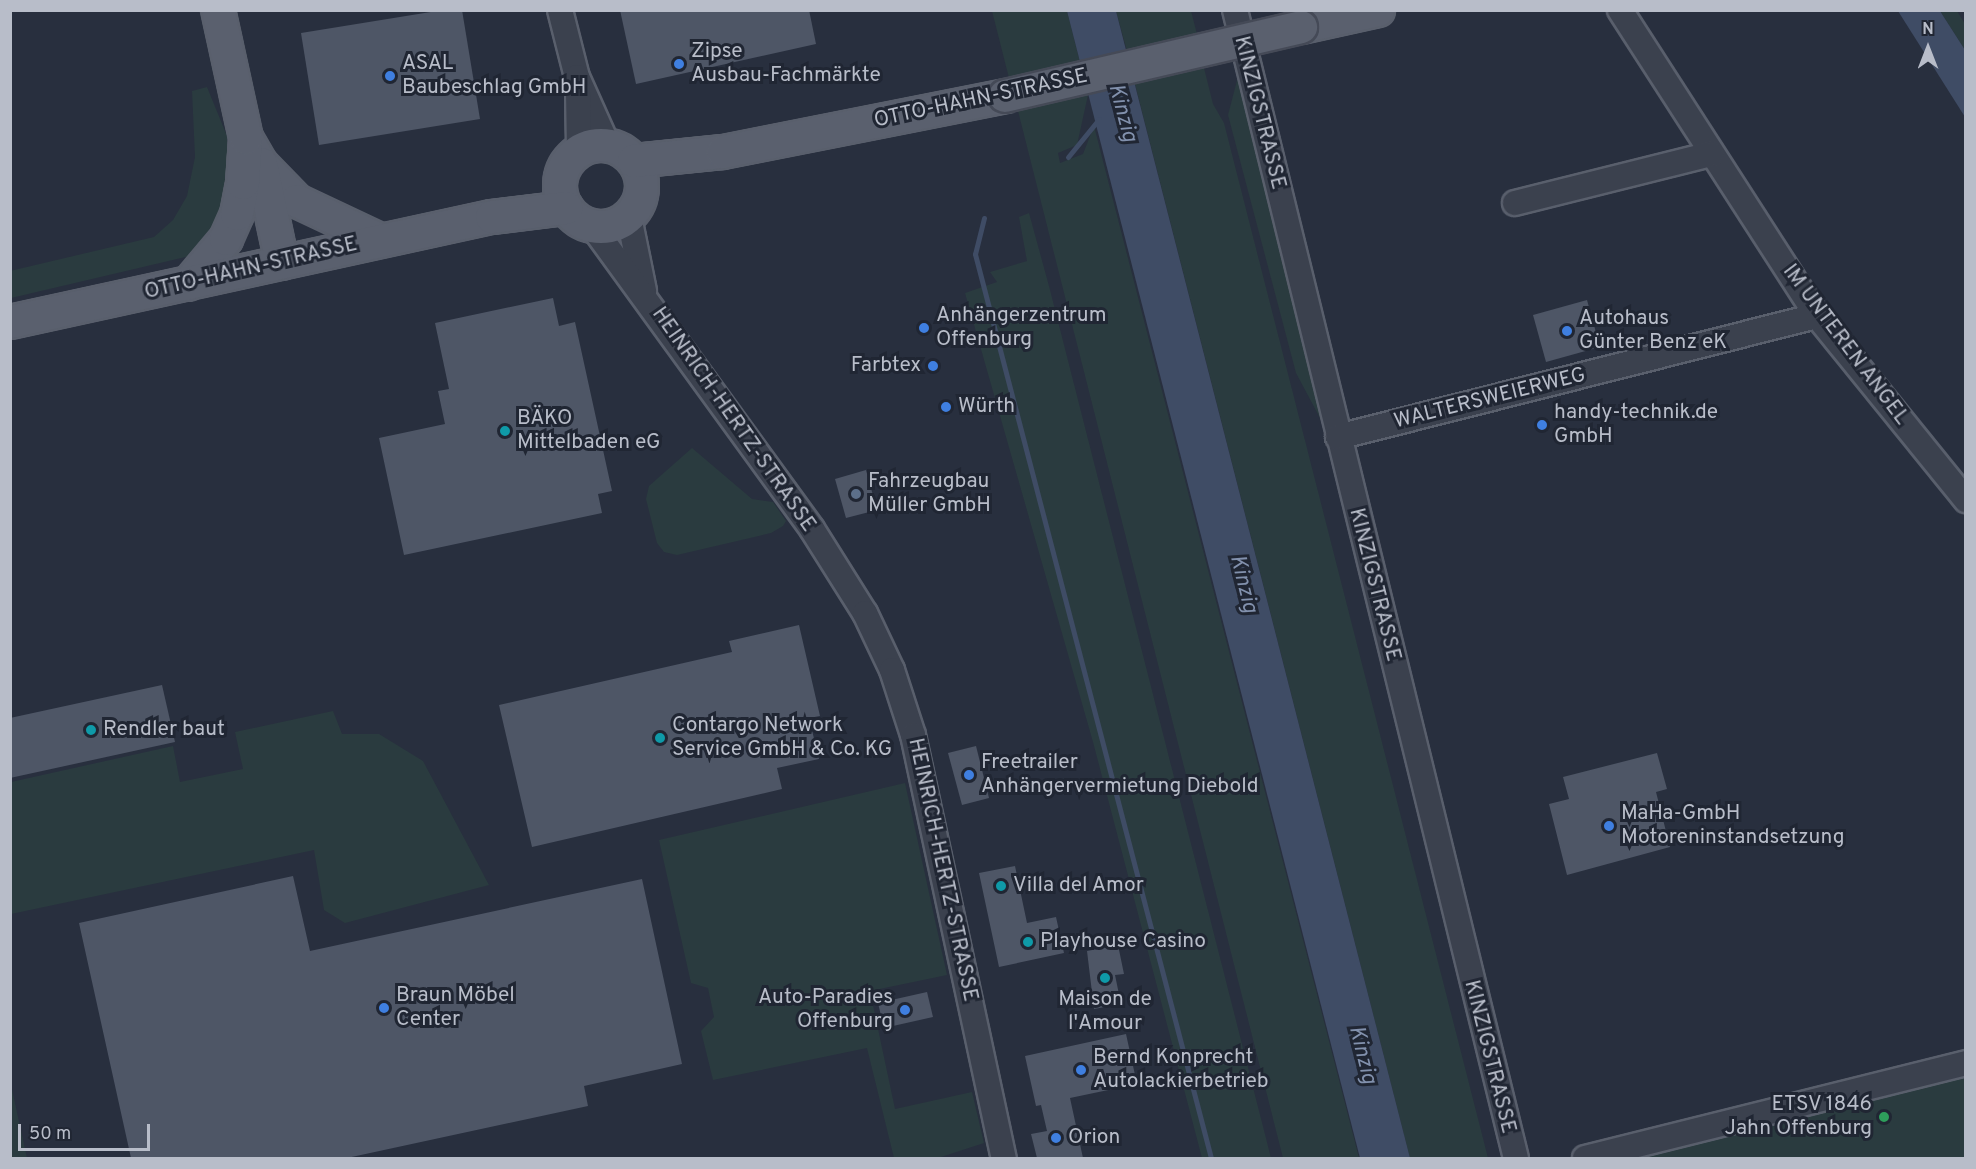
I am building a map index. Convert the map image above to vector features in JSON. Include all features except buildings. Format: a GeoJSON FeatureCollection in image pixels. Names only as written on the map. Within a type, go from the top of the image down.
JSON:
{"type":"FeatureCollection","features":[{"type":"Feature","properties":{"kind":"main road"},"geometry":{"type":"LineString","coordinates":[[218,10],[282,263]]}},
{"type":"Feature","properties":{"kind":"main road","name":"OTTO-HAHN-STRASSE"},"geometry":{"type":"LineString","coordinates":[[592,226],[611,226],[619,173],[1005,96],[1378,10]]}},
{"type":"Feature","properties":{"kind":"main road"},"geometry":{"type":"LineString","coordinates":[[254,151],[297,201],[380,240]]}},
{"type":"Feature","properties":{"kind":"main road"},"geometry":{"type":"LineString","coordinates":[[188,284],[226,239],[237,214],[254,151]]}},
{"type":"Feature","properties":{"kind":"main road"},"geometry":{"type":"LineString","coordinates":[[592,226],[563,194],[619,173]]}},
{"type":"Feature","properties":{"kind":"main road","name":"OTTO-HAHN-STRASSE"},"geometry":{"type":"LineString","coordinates":[[10,322],[492,217],[563,194]]}},
{"type":"Feature","properties":{"kind":"street","name":"HEINRICH-HERTZ-STRASSE"},"geometry":{"type":"LineString","coordinates":[[560,10],[577,77],[619,173],[646,297]]}},
{"type":"Feature","properties":{"kind":"street","name":"KINZIGSTRASSE"},"geometry":{"type":"LineString","coordinates":[[1235,10],[1516,1158]]}},
{"type":"Feature","properties":{"kind":"street","name":"IM UNTEREN ANGEL"},"geometry":{"type":"LineString","coordinates":[[1620,10],[1817,316],[1965,500]]}},
{"type":"Feature","properties":{"kind":"street"},"geometry":{"type":"LineString","coordinates":[[1515,203],[1711,154]]}},
{"type":"Feature","properties":{"kind":"street","name":"HEINRICH-HERTZ-STRASSE"},"geometry":{"type":"LineString","coordinates":[[592,226],[646,297],[812,529],[865,613],[892,670],[913,735],[1005,1158]]}},
{"type":"Feature","properties":{"kind":"street","name":"WALTERSWEIERWEG"},"geometry":{"type":"LineString","coordinates":[[1338,437],[1817,316]]}},
{"type":"Feature","properties":{"kind":"street"},"geometry":{"type":"LineString","coordinates":[[1585,1158],[1965,1063]]}},
{"type":"Feature","properties":{"kind":"shaded area"},"geometry":{"type":"Polygon","coordinates":[[[992,11],[1067,11],[1080,62],[1009,78],[992,11]]]}},
{"type":"Feature","properties":{"kind":"shaded area"},"geometry":{"type":"Polygon","coordinates":[[[1116,11],[1191,11],[1197,34],[1127,51],[1116,11]]]}},
{"type":"Feature","properties":{"kind":"shaded area"},"geometry":{"type":"Polygon","coordinates":[[[1940,11],[1957,11],[1965,24],[1965,50],[1940,11]]]}},
{"type":"Feature","properties":{"kind":"shaded area"},"geometry":{"type":"Polygon","coordinates":[[[1241,65],[1328,423],[1320,418],[1296,373],[1228,115],[1241,65]]]}},
{"type":"Feature","properties":{"kind":"shaded area"},"geometry":{"type":"Polygon","coordinates":[[[1204,68],[1213,104],[1224,123],[1488,1158],[1410,1158],[1135,84],[1204,68]]]}},
{"type":"Feature","properties":{"kind":"shaded area"},"geometry":{"type":"Polygon","coordinates":[[[207,87],[227,136],[230,186],[227,206],[211,239],[194,255],[11,298],[10,271],[154,237],[173,220],[187,196],[195,157],[192,91],[207,87]]]}},
{"type":"Feature","properties":{"kind":"shaded area"},"geometry":{"type":"Polygon","coordinates":[[[1088,95],[1077,145],[1058,153],[1060,163],[1083,154],[1094,126],[1359,1158],[1283,1158],[1018,111],[1088,95]]]}},
{"type":"Feature","properties":{"kind":"shaded area"},"geometry":{"type":"Polygon","coordinates":[[[1029,213],[1271,1158],[1202,1158],[1093,742],[965,293],[997,282],[990,272],[1027,261],[1019,217],[1029,213]]]}},
{"type":"Feature","properties":{"kind":"shaded area"},"geometry":{"type":"Polygon","coordinates":[[[692,448],[752,499],[773,502],[786,521],[783,526],[771,533],[677,555],[664,552],[657,543],[646,499],[649,486],[692,448]]]}},
{"type":"Feature","properties":{"kind":"shaded area"},"geometry":{"type":"Polygon","coordinates":[[[333,711],[342,734],[379,734],[423,761],[489,885],[345,923],[324,910],[314,850],[11,914],[11,782],[173,746],[180,782],[243,769],[235,732],[333,711]]]}},
{"type":"Feature","properties":{"kind":"shaded area"},"geometry":{"type":"Polygon","coordinates":[[[905,783],[947,975],[870,991],[895,1109],[972,1092],[984,1143],[938,1158],[894,1158],[867,1048],[713,1080],[701,1031],[714,1017],[708,988],[691,983],[659,840],[905,783]]]}},
{"type":"Feature","properties":{"kind":"shaded area","name":"ETSV 1846 Jahn Offenburg"},"geometry":{"type":"Polygon","coordinates":[[[1965,1077],[1965,1158],[1638,1158],[1965,1077]]]}},
{"type":"Feature","properties":{"kind":"shaded area"},"geometry":{"type":"Polygon","coordinates":[[[11,1085],[27,1158],[11,1158],[11,1085]]]}},
{"type":"Feature","properties":{"kind":"water","name":"Kinzig"},"geometry":{"type":"Polygon","coordinates":[[[1067,11],[1116,11],[1410,1158],[1360,1158],[1067,11]]]}},
{"type":"Feature","properties":{"kind":"water"},"geometry":{"type":"Polygon","coordinates":[[[1898,11],[1940,11],[1965,50],[1965,117],[1898,11]]]}},
{"type":"Feature","properties":{"kind":"waterway","name":"Kinzig"},"geometry":{"type":"LineString","coordinates":[[1068,157],[1099,119]]}},
{"type":"Feature","properties":{"kind":"waterway"},"geometry":{"type":"LineString","coordinates":[[984,218],[975,254],[1211,1158]]}},
{"type":"Feature","properties":{"kind":"place","name":"Zipse Ausbau-Fachmärkte"},"geometry":{"type":"Point","coordinates":[679,64]}},
{"type":"Feature","properties":{"kind":"place","name":"ASAL Baubeschlag GmbH"},"geometry":{"type":"Point","coordinates":[390,76]}},
{"type":"Feature","properties":{"kind":"place","name":"Anhängerzentrum Offenburg"},"geometry":{"type":"Point","coordinates":[924,328]}},
{"type":"Feature","properties":{"kind":"place","name":"Autohaus Günter Benz eK"},"geometry":{"type":"Point","coordinates":[1567,331]}},
{"type":"Feature","properties":{"kind":"place","name":"Farbtex"},"geometry":{"type":"Point","coordinates":[933,366]}},
{"type":"Feature","properties":{"kind":"place","name":"Würth"},"geometry":{"type":"Point","coordinates":[946,407]}},
{"type":"Feature","properties":{"kind":"place","name":"handy-technik.de GmbH"},"geometry":{"type":"Point","coordinates":[1542,425]}},
{"type":"Feature","properties":{"kind":"place","name":"BÄKO Mittelbaden eG"},"geometry":{"type":"Point","coordinates":[505,431]}},
{"type":"Feature","properties":{"kind":"place","name":"Fahrzeugbau Müller GmbH"},"geometry":{"type":"Point","coordinates":[856,494]}},
{"type":"Feature","properties":{"kind":"place","name":"Rendler baut"},"geometry":{"type":"Point","coordinates":[91,730]}},
{"type":"Feature","properties":{"kind":"place","name":"Contargo Network Service GmbH & Co. KG"},"geometry":{"type":"Point","coordinates":[660,738]}},
{"type":"Feature","properties":{"kind":"place","name":"Freetrailer Anhängervermietung Diebold"},"geometry":{"type":"Point","coordinates":[969,775]}},
{"type":"Feature","properties":{"kind":"place","name":"MaHa-GmbH Motoreninstandsetzung"},"geometry":{"type":"Point","coordinates":[1609,826]}},
{"type":"Feature","properties":{"kind":"place","name":"Villa del Amor"},"geometry":{"type":"Point","coordinates":[1001,886]}},
{"type":"Feature","properties":{"kind":"place","name":"Playhouse Casino"},"geometry":{"type":"Point","coordinates":[1028,942]}},
{"type":"Feature","properties":{"kind":"place","name":"Maison de l'Amour"},"geometry":{"type":"Point","coordinates":[1105,978]}},
{"type":"Feature","properties":{"kind":"place","name":"Braun Möbel Center"},"geometry":{"type":"Point","coordinates":[384,1008]}},
{"type":"Feature","properties":{"kind":"place","name":"Auto-Paradies Offenburg"},"geometry":{"type":"Point","coordinates":[905,1010]}},
{"type":"Feature","properties":{"kind":"place","name":"Bernd Konprecht Autolackierbetrieb"},"geometry":{"type":"Point","coordinates":[1081,1070]}},
{"type":"Feature","properties":{"kind":"place","name":"ETSV 1846 Jahn Offenburg"},"geometry":{"type":"Point","coordinates":[1884,1117]}},
{"type":"Feature","properties":{"kind":"place","name":"Orion"},"geometry":{"type":"Point","coordinates":[1056,1138]}}]}
